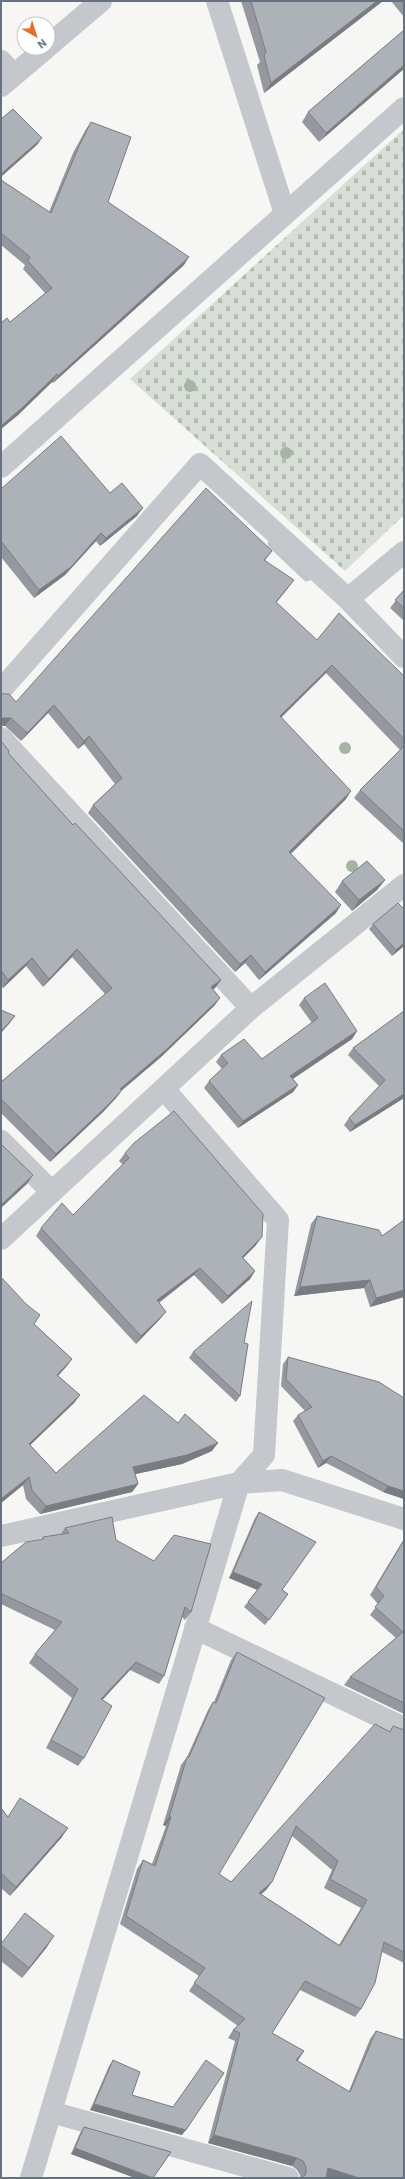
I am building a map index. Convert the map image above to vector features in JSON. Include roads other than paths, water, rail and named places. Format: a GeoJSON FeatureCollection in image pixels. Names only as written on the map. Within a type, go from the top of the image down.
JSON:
{"type":"FeatureCollection","features":[{"type":"Feature","properties":{"kind":"street"},"geometry":{"type":"LineString","coordinates":[[56,39],[101,1]]}},
{"type":"Feature","properties":{"kind":"street"},"geometry":{"type":"LineString","coordinates":[[217,1],[285,214]]}},
{"type":"Feature","properties":{"kind":"street"},"geometry":{"type":"LineString","coordinates":[[5,74],[33,56]]}},
{"type":"Feature","properties":{"kind":"street"},"geometry":{"type":"LineString","coordinates":[[1,467],[404,108]]}},
{"type":"Feature","properties":{"kind":"street"},"geometry":{"type":"LineString","coordinates":[[1,690],[200,464],[348,600],[404,657]]}},
{"type":"Feature","properties":{"kind":"street"},"geometry":{"type":"LineString","coordinates":[[348,600],[404,552]]}},
{"type":"Feature","properties":{"kind":"street"},"geometry":{"type":"LineString","coordinates":[[1,738],[250,1008]]}},
{"type":"Feature","properties":{"kind":"street"},"geometry":{"type":"LineString","coordinates":[[1,1239],[250,1008],[404,884]]}},
{"type":"Feature","properties":{"kind":"street"},"geometry":{"type":"LineString","coordinates":[[31,2178],[239,1483],[264,1455],[278,1220],[164,1089]]}},
{"type":"Feature","properties":{"kind":"street"},"geometry":{"type":"LineString","coordinates":[[1,1141],[52,1192]]}},
{"type":"Feature","properties":{"kind":"street"},"geometry":{"type":"LineString","coordinates":[[1,1536],[239,1483],[282,1480],[404,1519]]}},
{"type":"Feature","properties":{"kind":"street"},"geometry":{"type":"LineString","coordinates":[[195,1628],[404,1728]]}},
{"type":"Feature","properties":{"kind":"street"},"geometry":{"type":"LineString","coordinates":[[51,2112],[288,2178]]}},
{"type":"Feature","properties":{"kind":"waterway"},"geometry":{"type":"LineString","coordinates":[[272,544],[307,577]]}}]}
